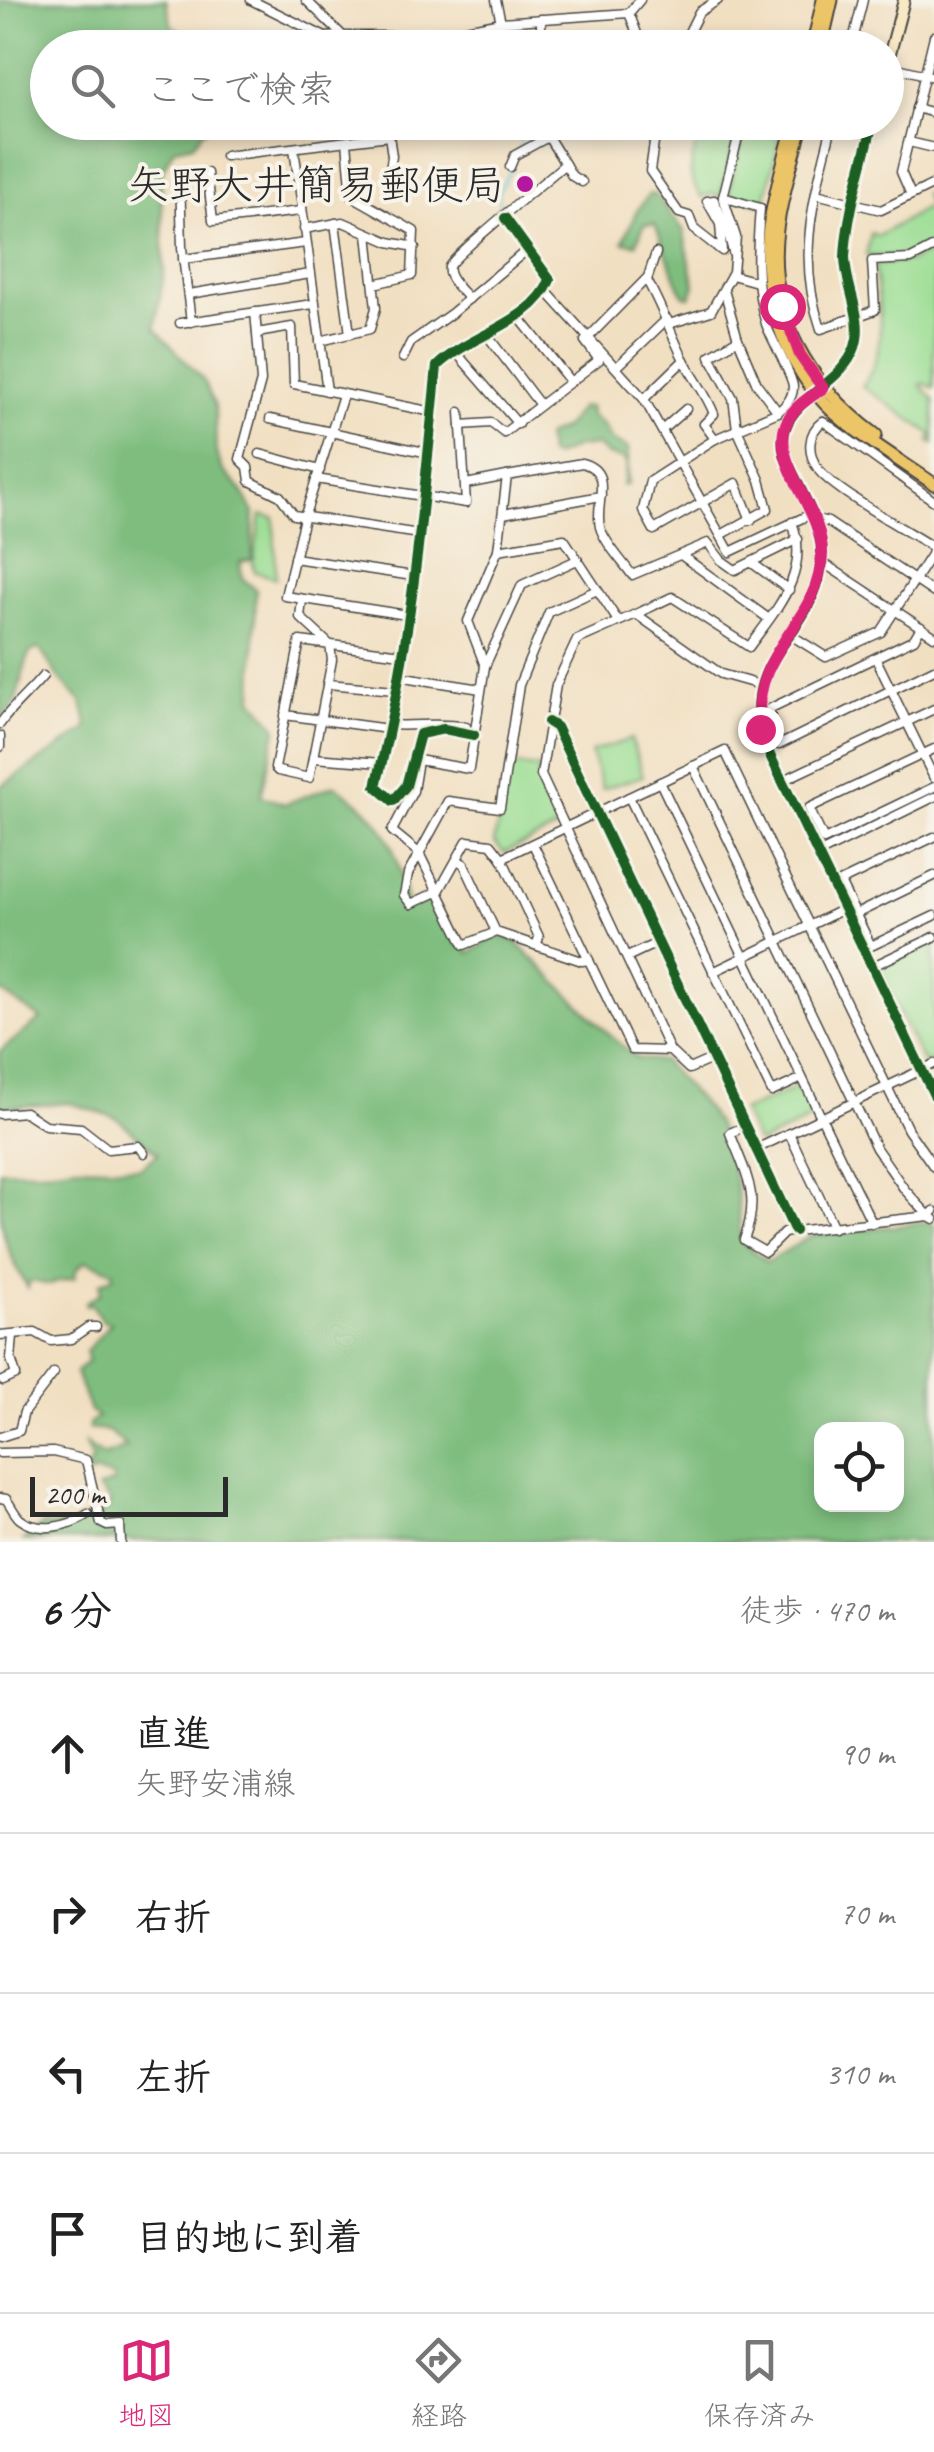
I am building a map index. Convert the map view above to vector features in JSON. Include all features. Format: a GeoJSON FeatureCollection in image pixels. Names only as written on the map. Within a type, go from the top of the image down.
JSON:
{"type":"FeatureCollection","features":[{"type":"Feature","properties":{"kind":"main road"},"geometry":{"type":"LineString","coordinates":[[816,30],[823,0]]}},
{"type":"Feature","properties":{"kind":"main road"},"geometry":{"type":"LineString","coordinates":[[825,30],[832,0]]}},
{"type":"Feature","properties":{"kind":"main road"},"geometry":{"type":"LineString","coordinates":[[790,140],[769,226],[768,280],[787,346],[845,422],[934,484]]}},
{"type":"Feature","properties":{"kind":"main road"},"geometry":{"type":"LineString","coordinates":[[798,140],[780,214],[776,266],[790,331],[820,390],[934,476]]}},
{"type":"Feature","properties":{"kind":"street"},"geometry":{"type":"LineString","coordinates":[[251,0],[311,30]]}},
{"type":"Feature","properties":{"kind":"street"},"geometry":{"type":"LineString","coordinates":[[306,0],[337,30]]}},
{"type":"Feature","properties":{"kind":"street"},"geometry":{"type":"LineString","coordinates":[[496,0],[501,22]]}},
{"type":"Feature","properties":{"kind":"street"},"geometry":{"type":"LineString","coordinates":[[461,30],[501,22],[629,12],[640,0]]}},
{"type":"Feature","properties":{"kind":"street"},"geometry":{"type":"LineString","coordinates":[[690,30],[699,12],[718,0]]}},
{"type":"Feature","properties":{"kind":"street"},"geometry":{"type":"LineString","coordinates":[[856,30],[863,0]]}},
{"type":"Feature","properties":{"kind":"street"},"geometry":{"type":"LineString","coordinates":[[896,30],[904,0]]}},
{"type":"Feature","properties":{"kind":"street"},"geometry":{"type":"LineString","coordinates":[[629,12],[636,30]]}},
{"type":"Feature","properties":{"kind":"street"},"geometry":{"type":"LineString","coordinates":[[541,20],[542,30]]}},
{"type":"Feature","properties":{"kind":"street"},"geometry":{"type":"LineString","coordinates":[[912,195],[901,172],[916,108],[929,76],[934,39]]}},
{"type":"Feature","properties":{"kind":"street"},"geometry":{"type":"LineString","coordinates":[[904,70],[929,76]]}},
{"type":"Feature","properties":{"kind":"street"},"geometry":{"type":"LineString","coordinates":[[916,108],[934,113]]}},
{"type":"Feature","properties":{"kind":"street"},"geometry":{"type":"LineString","coordinates":[[225,156],[361,140]]}},
{"type":"Feature","properties":{"kind":"street"},"geometry":{"type":"LineString","coordinates":[[388,184],[390,140]]}},
{"type":"Feature","properties":{"kind":"street"},"geometry":{"type":"LineString","coordinates":[[510,166],[518,152],[544,140]]}},
{"type":"Feature","properties":{"kind":"street"},"geometry":{"type":"LineString","coordinates":[[552,140],[565,164],[582,182]]}},
{"type":"Feature","properties":{"kind":"street"},"geometry":{"type":"LineString","coordinates":[[654,140],[650,171],[680,213],[689,216],[694,229],[722,251],[720,224],[707,201],[714,200],[734,256]]}},
{"type":"Feature","properties":{"kind":"street"},"geometry":{"type":"LineString","coordinates":[[617,367],[668,321],[711,312],[732,275],[736,237],[723,197],[737,140]]}},
{"type":"Feature","properties":{"kind":"street"},"geometry":{"type":"LineString","coordinates":[[829,140],[806,248],[811,301],[821,329],[876,308],[872,261],[912,259],[934,248]]}},
{"type":"Feature","properties":{"kind":"street"},"geometry":{"type":"LineString","coordinates":[[870,140],[846,234],[845,262],[856,316],[855,348],[844,368],[790,416],[783,445],[788,464],[814,516],[822,564],[815,592],[760,685],[760,729],[934,1095]]}},
{"type":"Feature","properties":{"kind":"street"},"geometry":{"type":"LineString","coordinates":[[346,142],[352,196],[414,230],[412,275],[374,284]]}},
{"type":"Feature","properties":{"kind":"street"},"geometry":{"type":"LineString","coordinates":[[908,142],[934,148]]}},
{"type":"Feature","properties":{"kind":"street"},"geometry":{"type":"LineString","coordinates":[[294,148],[327,391]]}},
{"type":"Feature","properties":{"kind":"street"},"geometry":{"type":"LineString","coordinates":[[469,299],[449,274],[459,251],[505,218],[565,164]]}},
{"type":"Feature","properties":{"kind":"street"},"geometry":{"type":"LineString","coordinates":[[191,322],[183,259],[180,174],[207,173],[212,221],[301,211]]}},
{"type":"Feature","properties":{"kind":"street"},"geometry":{"type":"LineString","coordinates":[[816,194],[881,210],[934,184]]}},
{"type":"Feature","properties":{"kind":"street"},"geometry":{"type":"LineString","coordinates":[[723,197],[760,208],[757,282],[766,326],[794,383],[792,398],[778,412],[715,439],[650,481],[643,510],[654,530],[736,483],[752,520]]}},
{"type":"Feature","properties":{"kind":"street"},"geometry":{"type":"LineString","coordinates":[[474,735],[444,729],[420,734],[406,786],[393,800],[376,786],[402,654],[437,366],[454,350],[504,328],[546,291],[550,280],[505,218]]}},
{"type":"Feature","properties":{"kind":"street"},"geometry":{"type":"LineString","coordinates":[[304,228],[343,222],[368,234],[415,247]]}},
{"type":"Feature","properties":{"kind":"street"},"geometry":{"type":"LineString","coordinates":[[335,223],[350,334]]}},
{"type":"Feature","properties":{"kind":"street"},"geometry":{"type":"LineString","coordinates":[[320,341],[370,329],[376,308],[368,234]]}},
{"type":"Feature","properties":{"kind":"street"},"geometry":{"type":"LineString","coordinates":[[183,259],[306,242]]}},
{"type":"Feature","properties":{"kind":"street"},"geometry":{"type":"LineString","coordinates":[[403,358],[412,342],[528,249]]}},
{"type":"Feature","properties":{"kind":"street"},"geometry":{"type":"LineString","coordinates":[[461,426],[491,423],[504,434],[599,360],[585,341],[647,280],[656,254]]}},
{"type":"Feature","properties":{"kind":"street"},"geometry":{"type":"LineString","coordinates":[[188,294],[310,274]]}},
{"type":"Feature","properties":{"kind":"street"},"geometry":{"type":"LineString","coordinates":[[732,275],[757,282]]}},
{"type":"Feature","properties":{"kind":"street"},"geometry":{"type":"LineString","coordinates":[[647,280],[684,360],[705,391],[714,414],[704,424],[715,439]]}},
{"type":"Feature","properties":{"kind":"street"},"geometry":{"type":"LineString","coordinates":[[724,290],[738,339],[757,384],[778,412]]}},
{"type":"Feature","properties":{"kind":"street"},"geometry":{"type":"LineString","coordinates":[[546,291],[644,399],[730,552],[792,522],[814,516],[934,593]]}},
{"type":"Feature","properties":{"kind":"street"},"geometry":{"type":"LineString","coordinates":[[180,323],[314,304]]}},
{"type":"Feature","properties":{"kind":"street"},"geometry":{"type":"LineString","coordinates":[[255,312],[261,381],[241,463],[248,467],[250,481],[280,496],[294,514],[304,518],[419,534]]}},
{"type":"Feature","properties":{"kind":"street"},"geometry":{"type":"LineString","coordinates":[[518,316],[570,380]]}},
{"type":"Feature","properties":{"kind":"street"},"geometry":{"type":"LineString","coordinates":[[257,332],[292,327],[294,384],[432,412]]}},
{"type":"Feature","properties":{"kind":"street"},"geometry":{"type":"LineString","coordinates":[[487,335],[540,405]]}},
{"type":"Feature","properties":{"kind":"street"},"geometry":{"type":"LineString","coordinates":[[721,535],[768,509],[760,480],[737,429],[733,398],[710,356],[738,339]]}},
{"type":"Feature","properties":{"kind":"street"},"geometry":{"type":"LineString","coordinates":[[454,350],[518,424]]}},
{"type":"Feature","properties":{"kind":"street"},"geometry":{"type":"LineString","coordinates":[[644,399],[684,360]]}},
{"type":"Feature","properties":{"kind":"street"},"geometry":{"type":"LineString","coordinates":[[343,394],[304,518],[285,596],[407,615]]}},
{"type":"Feature","properties":{"kind":"street"},"geometry":{"type":"LineString","coordinates":[[662,430],[686,409]]}},
{"type":"Feature","properties":{"kind":"street"},"geometry":{"type":"LineString","coordinates":[[260,454],[318,475],[466,503],[460,412]]}},
{"type":"Feature","properties":{"kind":"street"},"geometry":{"type":"LineString","coordinates":[[270,419],[428,453]]}},
{"type":"Feature","properties":{"kind":"street"},"geometry":{"type":"LineString","coordinates":[[789,634],[826,657],[881,632],[934,549],[827,479],[811,456],[812,433],[823,421],[934,501]]}},
{"type":"Feature","properties":{"kind":"street"},"geometry":{"type":"LineString","coordinates":[[466,484],[582,463],[594,466],[602,477],[600,528],[632,575],[708,543],[720,560],[735,570],[798,539]]}},
{"type":"Feature","properties":{"kind":"street"},"geometry":{"type":"LineString","coordinates":[[485,666],[468,621],[498,550],[508,476]]}},
{"type":"Feature","properties":{"kind":"street"},"geometry":{"type":"LineString","coordinates":[[503,514],[601,496]]}},
{"type":"Feature","properties":{"kind":"street"},"geometry":{"type":"LineString","coordinates":[[714,1058],[689,1069],[670,1051],[540,776],[556,686],[577,640],[672,597],[749,648],[797,573],[798,539],[792,522]]}},
{"type":"Feature","properties":{"kind":"street"},"geometry":{"type":"LineString","coordinates":[[498,550],[564,539],[618,621]]}},
{"type":"Feature","properties":{"kind":"street"},"geometry":{"type":"LineString","coordinates":[[681,555],[769,620]]}},
{"type":"Feature","properties":{"kind":"street"},"geometry":{"type":"LineString","coordinates":[[294,558],[413,576]]}},
{"type":"Feature","properties":{"kind":"street"},"geometry":{"type":"LineString","coordinates":[[577,560],[522,585],[485,666],[469,769],[418,760],[412,792],[392,831],[418,853],[464,945],[496,932],[589,960]]}},
{"type":"Feature","properties":{"kind":"street"},"geometry":{"type":"LineString","coordinates":[[752,563],[789,590]]}},
{"type":"Feature","properties":{"kind":"street"},"geometry":{"type":"LineString","coordinates":[[822,564],[934,636]]}},
{"type":"Feature","properties":{"kind":"street"},"geometry":{"type":"LineString","coordinates":[[537,944],[539,937],[502,858],[491,844],[467,841],[439,891],[411,904],[404,895],[408,874],[448,802],[500,808],[519,685],[550,612],[596,590]]}},
{"type":"Feature","properties":{"kind":"street"},"geometry":{"type":"LineString","coordinates":[[302,600],[300,616],[330,645],[332,660],[309,778],[275,768],[300,641],[330,645],[402,654]]}},
{"type":"Feature","properties":{"kind":"street"},"geometry":{"type":"LineString","coordinates":[[636,614],[721,674],[760,685]]}},
{"type":"Feature","properties":{"kind":"street"},"geometry":{"type":"LineString","coordinates":[[921,627],[914,639],[769,709],[778,745],[934,670]]}},
{"type":"Feature","properties":{"kind":"street"},"geometry":{"type":"LineString","coordinates":[[876,659],[934,778]]}},
{"type":"Feature","properties":{"kind":"street"},"geometry":{"type":"LineString","coordinates":[[0,724],[18,699],[43,676]]}},
{"type":"Feature","properties":{"kind":"street"},"geometry":{"type":"LineString","coordinates":[[398,676],[481,689]]}},
{"type":"Feature","properties":{"kind":"street"},"geometry":{"type":"LineString","coordinates":[[328,684],[395,690]]}},
{"type":"Feature","properties":{"kind":"street"},"geometry":{"type":"LineString","coordinates":[[782,781],[934,709]]}},
{"type":"Feature","properties":{"kind":"street"},"geometry":{"type":"LineString","coordinates":[[285,715],[388,727],[444,723],[466,727]]}},
{"type":"Feature","properties":{"kind":"street"},"geometry":{"type":"LineString","coordinates":[[548,722],[556,728],[597,812],[795,1230]]}},
{"type":"Feature","properties":{"kind":"street"},"geometry":{"type":"LineString","coordinates":[[0,736],[0,748]]}},
{"type":"Feature","properties":{"kind":"street"},"geometry":{"type":"LineString","coordinates":[[934,748],[808,808],[824,840],[934,788]]}},
{"type":"Feature","properties":{"kind":"street"},"geometry":{"type":"LineString","coordinates":[[502,858],[725,751],[908,1130],[934,1167]]}},
{"type":"Feature","properties":{"kind":"street"},"geometry":{"type":"LineString","coordinates":[[313,758],[382,763]]}},
{"type":"Feature","properties":{"kind":"street"},"geometry":{"type":"LineString","coordinates":[[693,766],[852,1102],[890,1170],[932,1216]]}},
{"type":"Feature","properties":{"kind":"street"},"geometry":{"type":"LineString","coordinates":[[660,782],[872,1223]]}},
{"type":"Feature","properties":{"kind":"street"},"geometry":{"type":"LineString","coordinates":[[629,797],[772,1092],[802,1078]]}},
{"type":"Feature","properties":{"kind":"street"},"geometry":{"type":"LineString","coordinates":[[818,854],[934,797]]}},
{"type":"Feature","properties":{"kind":"street"},"geometry":{"type":"LineString","coordinates":[[934,837],[840,882],[871,946],[934,916]]}},
{"type":"Feature","properties":{"kind":"street"},"geometry":{"type":"LineString","coordinates":[[533,844],[632,1050],[670,1051]]}},
{"type":"Feature","properties":{"kind":"street"},"geometry":{"type":"LineString","coordinates":[[457,860],[464,864],[496,932]]}},
{"type":"Feature","properties":{"kind":"street"},"geometry":{"type":"LineString","coordinates":[[856,914],[934,876]]}},
{"type":"Feature","properties":{"kind":"street"},"geometry":{"type":"LineString","coordinates":[[712,972],[844,909]]}},
{"type":"Feature","properties":{"kind":"street"},"geometry":{"type":"LineString","coordinates":[[871,967],[934,936]]}},
{"type":"Feature","properties":{"kind":"street"},"geometry":{"type":"LineString","coordinates":[[627,957],[659,942]]}},
{"type":"Feature","properties":{"kind":"street"},"geometry":{"type":"LineString","coordinates":[[756,1148],[934,1064]]}},
{"type":"Feature","properties":{"kind":"street"},"geometry":{"type":"LineString","coordinates":[[0,1114],[25,1112],[45,1126],[80,1128],[108,1149],[138,1146],[144,1153]]}},
{"type":"Feature","properties":{"kind":"street"},"geometry":{"type":"LineString","coordinates":[[746,1126],[730,1133],[750,1183],[754,1213],[744,1240],[765,1252],[784,1233],[795,1230],[932,1216]]}},
{"type":"Feature","properties":{"kind":"street"},"geometry":{"type":"LineString","coordinates":[[788,1133],[834,1228]]}},
{"type":"Feature","properties":{"kind":"street"},"geometry":{"type":"LineString","coordinates":[[0,1335],[35,1332],[51,1341],[71,1339],[96,1327]]}},
{"type":"Feature","properties":{"kind":"street"},"geometry":{"type":"LineString","coordinates":[[3,1381],[16,1374],[11,1359],[13,1336]]}},
{"type":"Feature","properties":{"kind":"street"},"geometry":{"type":"LineString","coordinates":[[0,1437],[19,1431],[24,1412],[54,1373]]}},
{"type":"Feature","properties":{"kind":"street"},"geometry":{"type":"LineString","coordinates":[[0,1453],[53,1452],[86,1460],[101,1523],[120,1525],[121,1542]]}},
{"type":"Feature","properties":{"kind":"street"},"geometry":{"type":"LineString","coordinates":[[0,1498],[6,1498],[19,1519],[39,1528],[88,1514]]}},
{"type":"Feature","properties":{"kind":"green space"},"geometry":{"type":"Polygon","coordinates":[[[0,0],[166,0],[172,26],[179,30],[30,30],[30,140],[196,140],[174,148],[161,174],[164,272],[155,328],[204,381],[215,406],[216,453],[223,470],[242,491],[254,513],[252,560],[240,562],[242,578],[256,590],[253,699],[277,727],[261,796],[285,804],[335,785],[368,811],[387,837],[408,907],[432,900],[469,953],[497,936],[514,940],[637,1058],[663,1061],[718,1126],[735,1182],[740,1240],[767,1262],[811,1236],[928,1222],[934,1225],[934,1542],[24,1540],[42,1525],[69,1525],[108,1510],[110,1501],[98,1488],[114,1482],[113,1477],[95,1472],[89,1476],[87,1467],[92,1461],[85,1444],[103,1456],[127,1447],[108,1431],[89,1429],[98,1417],[90,1412],[76,1372],[88,1361],[86,1351],[111,1323],[102,1321],[92,1304],[86,1302],[101,1293],[100,1283],[113,1277],[114,1271],[85,1261],[75,1278],[52,1285],[30,1281],[28,1288],[4,1232],[0,1170],[140,1168],[158,1154],[117,1118],[70,1103],[0,1108],[0,1051],[41,1019],[0,991],[0,787],[88,728],[82,703],[39,648],[29,653],[15,703],[0,720],[0,0]]]}},
{"type":"Feature","properties":{"kind":"green space"},"geometry":{"type":"Polygon","coordinates":[[[697,140],[735,140],[720,196],[702,197],[691,176],[697,140]]]}},
{"type":"Feature","properties":{"kind":"green space"},"geometry":{"type":"Polygon","coordinates":[[[742,140],[779,140],[764,205],[729,191],[742,140]]]}},
{"type":"Feature","properties":{"kind":"green space"},"geometry":{"type":"Polygon","coordinates":[[[934,189],[934,244],[908,257],[866,256],[871,233],[878,236],[929,206],[924,194],[934,189]]]}},
{"type":"Feature","properties":{"kind":"green space"},"geometry":{"type":"Polygon","coordinates":[[[649,194],[656,195],[683,229],[695,286],[690,297],[680,289],[655,224],[644,225],[636,244],[623,242],[649,194]]]}},
{"type":"Feature","properties":{"kind":"green space"},"geometry":{"type":"Polygon","coordinates":[[[934,250],[934,388],[921,385],[934,400],[934,444],[929,441],[933,435],[862,386],[879,344],[880,312],[874,265],[910,261],[934,250]]]}},
{"type":"Feature","properties":{"kind":"green space"},"geometry":{"type":"Polygon","coordinates":[[[581,407],[589,407],[590,415],[604,427],[611,440],[628,448],[628,484],[623,486],[627,466],[624,459],[608,455],[595,445],[577,447],[555,457],[548,455],[546,436],[564,428],[581,407]]]}},
{"type":"Feature","properties":{"kind":"green space"},"geometry":{"type":"Polygon","coordinates":[[[261,515],[274,518],[276,578],[255,572],[253,564],[261,515]]]}},
{"type":"Feature","properties":{"kind":"green space"},"geometry":{"type":"Polygon","coordinates":[[[631,739],[643,776],[602,789],[591,752],[631,739]]]}},
{"type":"Feature","properties":{"kind":"green space"},"geometry":{"type":"Polygon","coordinates":[[[510,765],[539,768],[538,777],[559,824],[558,828],[504,853],[494,842],[510,765]]]}},
{"type":"Feature","properties":{"kind":"green space"},"geometry":{"type":"Polygon","coordinates":[[[934,941],[934,1060],[928,1063],[923,1062],[878,970],[881,965],[934,941]]]}},
{"type":"Feature","properties":{"kind":"green space"},"geometry":{"type":"Polygon","coordinates":[[[798,1087],[813,1118],[760,1143],[756,1141],[742,1111],[798,1087]]]}},
{"type":"Feature","properties":{"kind":"waterway"},"geometry":{"type":"LineString","coordinates":[[519,151],[520,140]]}},
{"type":"Feature","properties":{"kind":"waterway"},"geometry":{"type":"LineString","coordinates":[[500,207],[498,192],[512,168]]}},
{"type":"Feature","properties":{"kind":"cycle path"},"geometry":{"type":"LineString","coordinates":[[868,140],[846,240],[846,268],[858,325],[855,347],[838,372],[794,413],[783,441],[786,460],[820,538],[819,578],[800,621],[766,673],[759,716],[765,745],[934,1095]]}},
{"type":"Feature","properties":{"kind":"cycle path"},"geometry":{"type":"LineString","coordinates":[[474,735],[444,729],[420,734],[406,786],[393,801],[376,786],[407,630],[437,366],[530,307],[550,280],[505,218]]}},
{"type":"Feature","properties":{"kind":"cycle path"},"geometry":{"type":"LineString","coordinates":[[548,722],[556,727],[795,1231]]}},
{"type":"Feature","properties":{"kind":"place","name":"矢野大井簡易郵便局"},"geometry":{"type":"Point","coordinates":[525,184]}},
{"type":"Feature","properties":{"kind":"route"},"geometry":{"type":"LineString","coordinates":[[760,729],[760,685],[815,592],[822,548],[819,526],[788,464],[783,445],[790,416],[823,388],[800,355],[782,306]]}}]}
